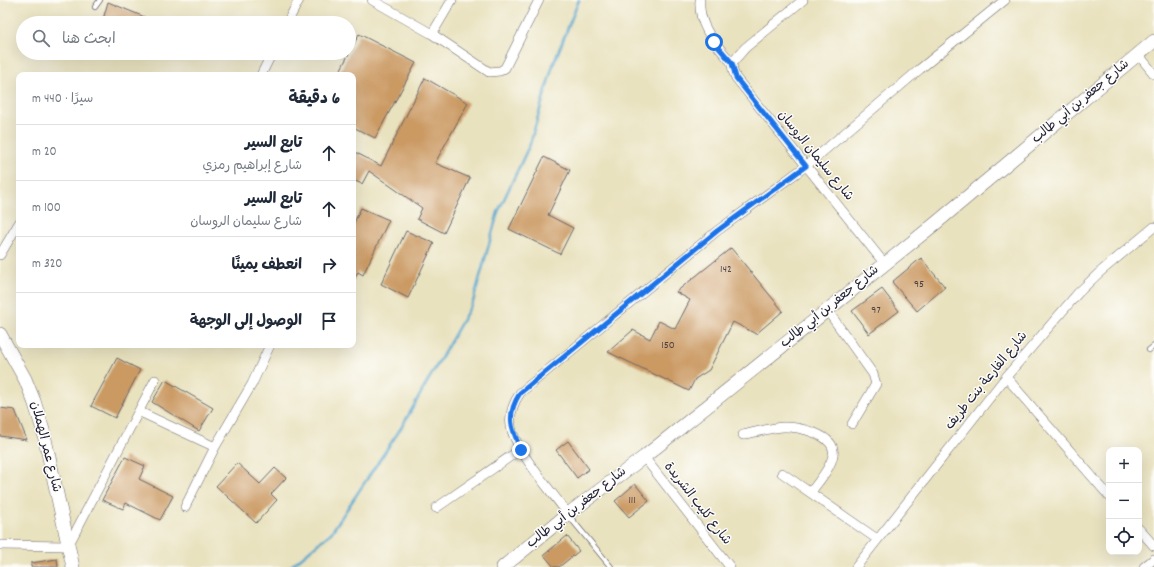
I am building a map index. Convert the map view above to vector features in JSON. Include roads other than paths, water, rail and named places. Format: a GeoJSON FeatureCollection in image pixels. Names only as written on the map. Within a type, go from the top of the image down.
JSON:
{"type":"FeatureCollection","features":[{"type":"Feature","properties":{"kind":"street"},"geometry":{"type":"LineString","coordinates":[[372,0],[432,34],[489,72],[500,71],[505,68],[539,0]]}},
{"type":"Feature","properties":{"kind":"street"},"geometry":{"type":"LineString","coordinates":[[432,34],[452,0]]}},
{"type":"Feature","properties":{"kind":"street","name":"شارع سليمان الروسان"},"geometry":{"type":"LineString","coordinates":[[700,0],[702,19],[706,30],[732,63],[736,78],[884,263]]}},
{"type":"Feature","properties":{"kind":"street"},"geometry":{"type":"LineString","coordinates":[[732,63],[745,48],[803,0]]}},
{"type":"Feature","properties":{"kind":"street"},"geometry":{"type":"LineString","coordinates":[[568,514],[521,450],[512,431],[511,421],[513,404],[520,393],[717,231],[806,166],[920,69],[1005,0]]}},
{"type":"Feature","properties":{"kind":"street"},"geometry":{"type":"LineString","coordinates":[[290,16],[297,1]]}},
{"type":"Feature","properties":{"kind":"street","name":"شارع جعفر بن أبي طالب"},"geometry":{"type":"LineString","coordinates":[[502,567],[644,456],[936,223],[1154,42]]}},
{"type":"Feature","properties":{"kind":"street"},"geometry":{"type":"LineString","coordinates":[[1138,54],[1154,74]]}},
{"type":"Feature","properties":{"kind":"street"},"geometry":{"type":"LineString","coordinates":[[262,72],[268,60]]}},
{"type":"Feature","properties":{"kind":"street","name":"شارع الفارعة بنت طريف"},"geometry":{"type":"LineString","coordinates":[[856,567],[1006,377],[1088,283],[1154,227]]}},
{"type":"Feature","properties":{"kind":"street"},"geometry":{"type":"LineString","coordinates":[[0,255],[16,228]]}},
{"type":"Feature","properties":{"kind":"street"},"geometry":{"type":"LineString","coordinates":[[827,310],[873,374],[876,384],[852,424]]}},
{"type":"Feature","properties":{"kind":"street","name":"شارع عمر الهملان"},"geometry":{"type":"LineString","coordinates":[[0,334],[25,379],[34,401],[73,567]]}},
{"type":"Feature","properties":{"kind":"street"},"geometry":{"type":"LineString","coordinates":[[185,507],[215,448],[252,384],[269,348]]}},
{"type":"Feature","properties":{"kind":"street"},"geometry":{"type":"LineString","coordinates":[[1006,377],[1106,493]]}},
{"type":"Feature","properties":{"kind":"street"},"geometry":{"type":"LineString","coordinates":[[0,545],[68,546],[140,412],[155,380]]}},
{"type":"Feature","properties":{"kind":"street"},"geometry":{"type":"LineString","coordinates":[[140,412],[215,448]]}},
{"type":"Feature","properties":{"kind":"street"},"geometry":{"type":"LineString","coordinates":[[744,434],[783,427],[816,433],[830,442],[833,447],[833,455],[811,492]]}},
{"type":"Feature","properties":{"kind":"street"},"geometry":{"type":"LineString","coordinates":[[436,508],[521,450]]}},
{"type":"Feature","properties":{"kind":"street","name":"شارع كليب الشريدة"},"geometry":{"type":"LineString","coordinates":[[644,456],[730,567]]}},
{"type":"Feature","properties":{"kind":"street"},"geometry":{"type":"LineString","coordinates":[[782,473],[877,539]]}},
{"type":"Feature","properties":{"kind":"street"},"geometry":{"type":"LineString","coordinates":[[1142,532],[1154,546]]}},
{"type":"Feature","properties":{"kind":"street"},"geometry":{"type":"LineString","coordinates":[[1144,567],[1154,559]]}},
{"type":"Feature","properties":{"kind":"lane"},"geometry":{"type":"LineString","coordinates":[[95,7],[100,0]]}},
{"type":"Feature","properties":{"kind":"lane"},"geometry":{"type":"LineString","coordinates":[[1149,350],[1154,346]]}},
{"type":"Feature","properties":{"kind":"lane"},"geometry":{"type":"LineString","coordinates":[[568,514],[611,567]]}},
{"type":"Feature","properties":{"kind":"waterway"},"geometry":{"type":"LineString","coordinates":[[290,567],[331,533],[401,428],[473,302],[498,212],[530,144],[553,65],[579,0]]}}]}
